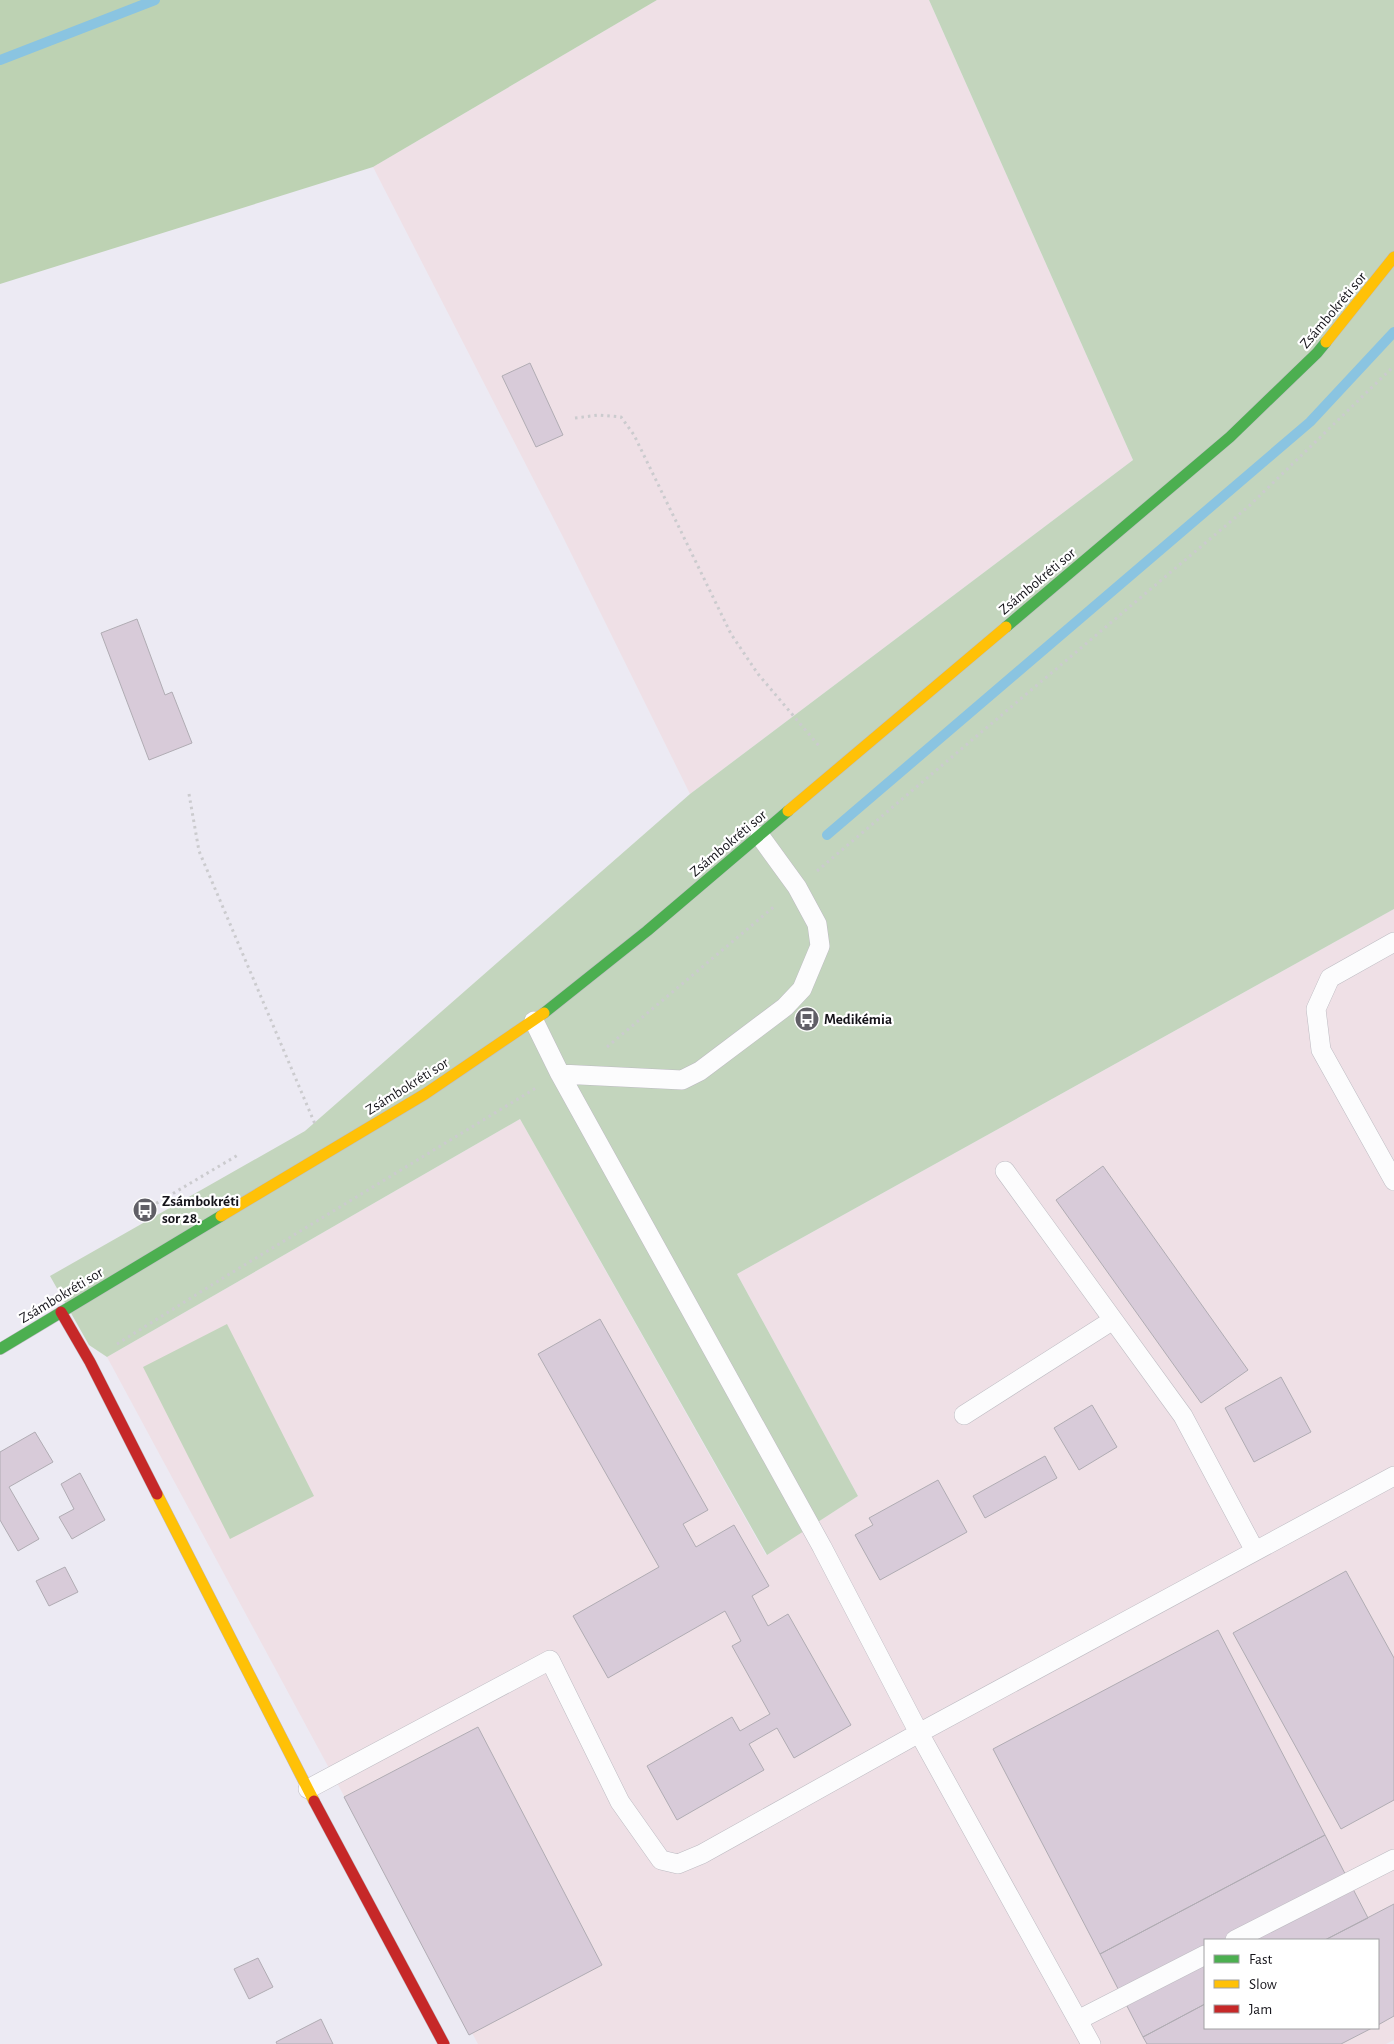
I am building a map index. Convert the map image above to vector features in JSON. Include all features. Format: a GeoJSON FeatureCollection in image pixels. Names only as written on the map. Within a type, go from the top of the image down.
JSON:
{"type":"FeatureCollection","features":[{"type":"Feature","properties":{"kind":"street","name":"Zsámbokréti sor"},"geometry":{"type":"LineString","coordinates":[[0,1349],[425,1094],[534,1021],[647,931],[1230,437],[1318,353],[1394,257]]}},
{"type":"Feature","properties":{"kind":"street"},"geometry":{"type":"LineString","coordinates":[[61,1312],[90,1362],[308,1789],[444,2044]]}},
{"type":"Feature","properties":{"kind":"lane"},"geometry":{"type":"LineString","coordinates":[[560,1074],[682,1080],[700,1071],[785,1007],[802,989],[820,946],[817,924],[797,887],[760,836]]}},
{"type":"Feature","properties":{"kind":"lane"},"geometry":{"type":"LineString","coordinates":[[1394,942],[1330,978],[1316,1009],[1321,1050],[1394,1181]]}},
{"type":"Feature","properties":{"kind":"lane"},"geometry":{"type":"LineString","coordinates":[[534,1021],[560,1074],[822,1547],[919,1733],[1091,2044]]}},
{"type":"Feature","properties":{"kind":"lane"},"geometry":{"type":"LineString","coordinates":[[1005,1170],[1183,1416],[1255,1551]]}},
{"type":"Feature","properties":{"kind":"lane"},"geometry":{"type":"LineString","coordinates":[[964,1415],[1113,1320]]}},
{"type":"Feature","properties":{"kind":"lane"},"geometry":{"type":"LineString","coordinates":[[308,1789],[550,1660],[620,1802],[660,1860],[678,1864],[702,1854],[919,1733],[1255,1551],[1392,1483]]}},
{"type":"Feature","properties":{"kind":"lane"},"geometry":{"type":"LineString","coordinates":[[1237,1939],[1394,1859]]}},
{"type":"Feature","properties":{"kind":"lane"},"geometry":{"type":"LineString","coordinates":[[1078,2020],[1204,1956]]}},
{"type":"Feature","properties":{"kind":"path"},"geometry":{"type":"LineString","coordinates":[[601,1050],[609,1046],[1249,506],[1394,366]]}},
{"type":"Feature","properties":{"kind":"path"},"geometry":{"type":"LineString","coordinates":[[575,418],[600,415],[621,417],[634,435],[732,634],[758,674],[801,725]]}},
{"type":"Feature","properties":{"kind":"path"},"geometry":{"type":"LineString","coordinates":[[189,794],[199,851],[327,1153]]}},
{"type":"Feature","properties":{"kind":"path"},"geometry":{"type":"LineString","coordinates":[[90,1362],[223,1278],[560,1074]]}},
{"type":"Feature","properties":{"kind":"path"},"geometry":{"type":"LineString","coordinates":[[145,1210],[238,1155]]}},
{"type":"Feature","properties":{"kind":"shaded area"},"geometry":{"type":"Polygon","coordinates":[[[657,0],[929,0],[1133,460],[690,794],[562,535],[373,167],[657,0]]]}},
{"type":"Feature","properties":{"kind":"shaded area"},"geometry":{"type":"Polygon","coordinates":[[[1394,909],[1394,2040],[1386,2044],[478,2044],[107,1357],[520,1119],[766,1555],[858,1496],[737,1274],[1394,909]]]}},
{"type":"Feature","properties":{"kind":"green space"},"geometry":{"type":"Polygon","coordinates":[[[0,0],[657,0],[373,167],[0,284],[0,0]]]}},
{"type":"Feature","properties":{"kind":"green space"},"geometry":{"type":"Polygon","coordinates":[[[929,0],[1394,0],[1394,909],[737,1274],[858,1496],[767,1555],[520,1119],[107,1357],[89,1345],[50,1276],[305,1131],[690,794],[1133,460],[929,0]]]}},
{"type":"Feature","properties":{"kind":"green space"},"geometry":{"type":"Polygon","coordinates":[[[227,1324],[314,1496],[230,1539],[143,1367],[227,1324]]]}},
{"type":"Feature","properties":{"kind":"building"},"geometry":{"type":"Polygon","coordinates":[[[530,363],[563,435],[536,447],[502,376],[530,363]]]}},
{"type":"Feature","properties":{"kind":"building"},"geometry":{"type":"Polygon","coordinates":[[[137,619],[165,695],[172,692],[192,743],[149,760],[101,633],[137,619]]]}},
{"type":"Feature","properties":{"kind":"building"},"geometry":{"type":"Polygon","coordinates":[[[1103,1166],[1248,1370],[1201,1403],[1056,1200],[1103,1166]]]}},
{"type":"Feature","properties":{"kind":"building"},"geometry":{"type":"Polygon","coordinates":[[[600,1319],[708,1510],[683,1524],[696,1547],[734,1525],[769,1586],[752,1596],[768,1626],[788,1614],[851,1725],[794,1758],[777,1728],[749,1744],[764,1770],[677,1820],[647,1766],[732,1717],[740,1731],[770,1714],[732,1646],[741,1641],[725,1611],[608,1678],[573,1616],[659,1567],[538,1354],[600,1319]]]}},
{"type":"Feature","properties":{"kind":"building"},"geometry":{"type":"Polygon","coordinates":[[[1281,1377],[1311,1432],[1254,1462],[1225,1408],[1281,1377]]]}},
{"type":"Feature","properties":{"kind":"building"},"geometry":{"type":"Polygon","coordinates":[[[1092,1405],[1117,1447],[1079,1470],[1054,1428],[1092,1405]]]}},
{"type":"Feature","properties":{"kind":"building"},"geometry":{"type":"Polygon","coordinates":[[[35,1432],[53,1462],[9,1487],[39,1539],[18,1551],[0,1520],[0,1452],[35,1432]]]}},
{"type":"Feature","properties":{"kind":"building"},"geometry":{"type":"Polygon","coordinates":[[[1045,1456],[1057,1478],[985,1518],[973,1496],[1045,1456]]]}},
{"type":"Feature","properties":{"kind":"building"},"geometry":{"type":"Polygon","coordinates":[[[80,1473],[105,1520],[72,1539],[59,1517],[74,1509],[61,1484],[80,1473]]]}},
{"type":"Feature","properties":{"kind":"building"},"geometry":{"type":"Polygon","coordinates":[[[938,1480],[967,1532],[880,1580],[855,1535],[873,1525],[869,1518],[938,1480]]]}},
{"type":"Feature","properties":{"kind":"building"},"geometry":{"type":"Polygon","coordinates":[[[65,1567],[78,1592],[49,1606],[36,1581],[65,1567]]]}},
{"type":"Feature","properties":{"kind":"building"},"geometry":{"type":"Polygon","coordinates":[[[1346,1571],[1394,1658],[1394,1800],[1341,1829],[1233,1633],[1346,1571]]]}},
{"type":"Feature","properties":{"kind":"building"},"geometry":{"type":"Polygon","coordinates":[[[1218,1630],[1325,1835],[1100,1954],[993,1749],[1218,1630]]]}},
{"type":"Feature","properties":{"kind":"building"},"geometry":{"type":"Polygon","coordinates":[[[478,1727],[602,1965],[469,2035],[344,1797],[478,1727]]]}},
{"type":"Feature","properties":{"kind":"building"},"geometry":{"type":"Polygon","coordinates":[[[1325,1835],[1368,1918],[1327,1939],[1204,1939],[1204,2005],[1143,2037],[1100,1954],[1325,1835]]]}},
{"type":"Feature","properties":{"kind":"building"},"geometry":{"type":"Polygon","coordinates":[[[1394,1904],[1394,2016],[1379,2024],[1379,1939],[1327,1939],[1394,1904]]]}},
{"type":"Feature","properties":{"kind":"building"},"geometry":{"type":"Polygon","coordinates":[[[258,1958],[273,1987],[249,1999],[234,1969],[258,1958]]]}},
{"type":"Feature","properties":{"kind":"building"},"geometry":{"type":"Polygon","coordinates":[[[1204,2005],[1204,2029],[1370,2029],[1341,2044],[1147,2044],[1143,2037],[1204,2005]]]}},
{"type":"Feature","properties":{"kind":"building"},"geometry":{"type":"Polygon","coordinates":[[[321,2019],[333,2044],[277,2044],[276,2042],[321,2019]]]}},
{"type":"Feature","properties":{"kind":"waterway"},"geometry":{"type":"LineString","coordinates":[[0,60],[155,0]]}},
{"type":"Feature","properties":{"kind":"waterway"},"geometry":{"type":"LineString","coordinates":[[827,835],[1310,422],[1394,332]]}},
{"type":"Feature","properties":{"kind":"traffic: fast"},"geometry":{"type":"LineString","coordinates":[[1006,627],[1230,437],[1326,342]]}},
{"type":"Feature","properties":{"kind":"traffic: fast"},"geometry":{"type":"LineString","coordinates":[[544,1013],[647,931],[788,811]]}},
{"type":"Feature","properties":{"kind":"traffic: fast"},"geometry":{"type":"LineString","coordinates":[[0,1349],[221,1216]]}},
{"type":"Feature","properties":{"kind":"traffic: slow"},"geometry":{"type":"LineString","coordinates":[[1326,342],[1394,257]]}},
{"type":"Feature","properties":{"kind":"traffic: slow"},"geometry":{"type":"LineString","coordinates":[[788,811],[1006,627]]}},
{"type":"Feature","properties":{"kind":"traffic: slow"},"geometry":{"type":"LineString","coordinates":[[221,1216],[425,1094],[544,1013]]}},
{"type":"Feature","properties":{"kind":"traffic: slow"},"geometry":{"type":"LineString","coordinates":[[157,1494],[314,1801]]}},
{"type":"Feature","properties":{"kind":"traffic: jam"},"geometry":{"type":"LineString","coordinates":[[61,1312],[90,1362],[157,1494]]}},
{"type":"Feature","properties":{"kind":"traffic: jam"},"geometry":{"type":"LineString","coordinates":[[314,1801],[444,2044]]}},
{"type":"Feature","properties":{"kind":"place","name":"Medikémia"},"geometry":{"type":"Point","coordinates":[807,1019]}},
{"type":"Feature","properties":{"kind":"place","name":"Zsámbokréti sor 28."},"geometry":{"type":"Point","coordinates":[145,1210]}}]}
